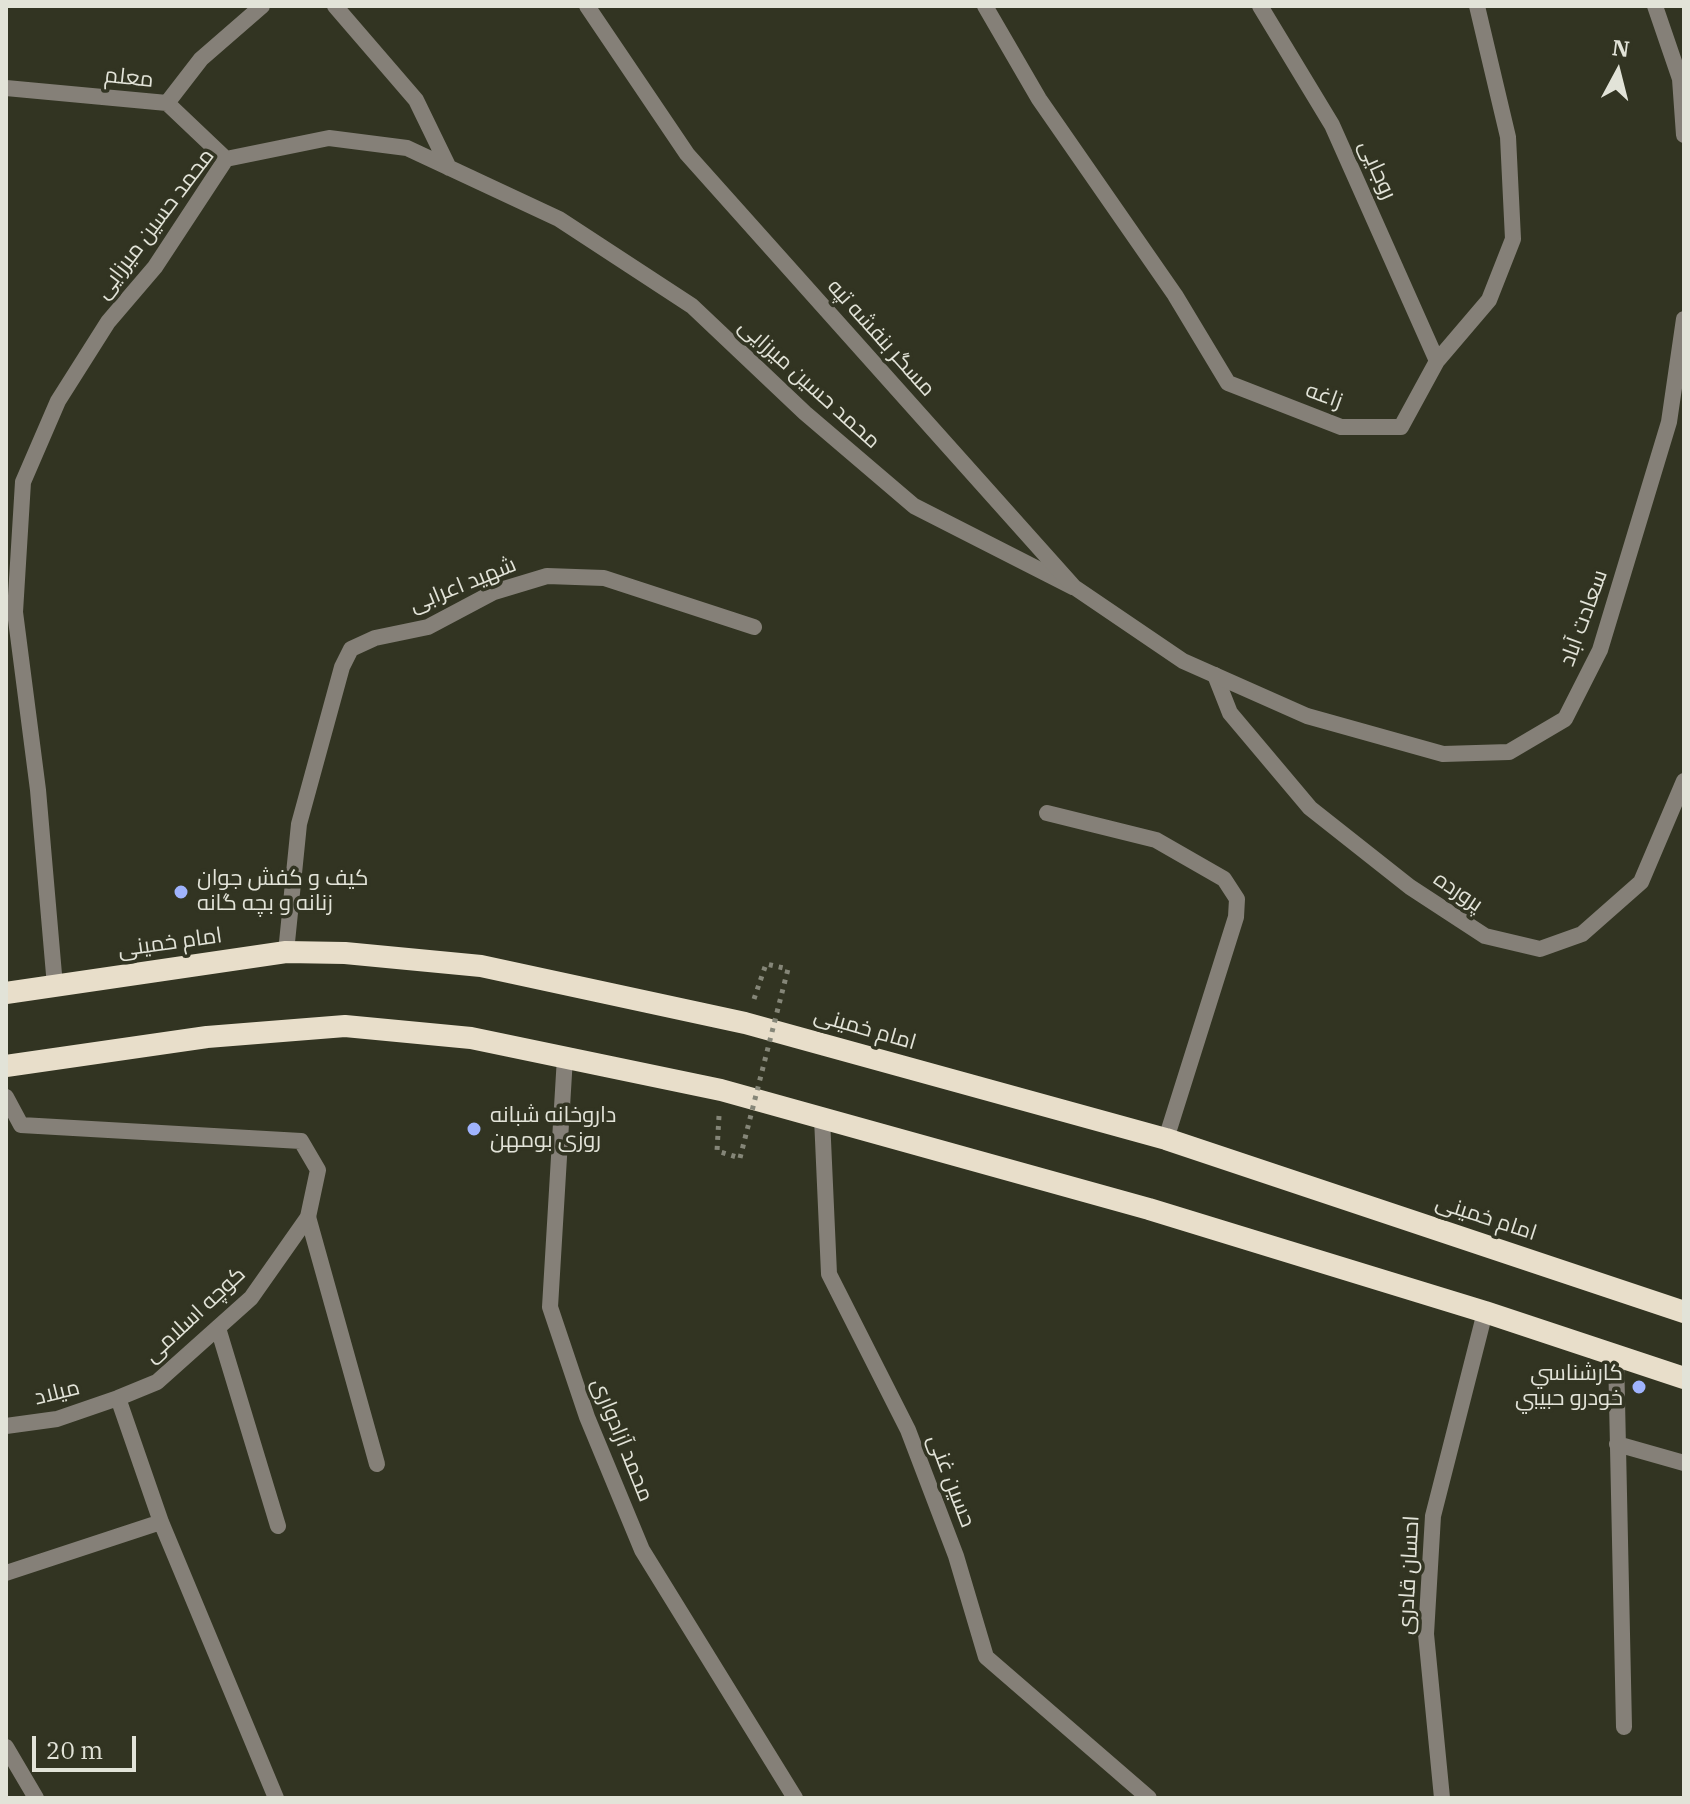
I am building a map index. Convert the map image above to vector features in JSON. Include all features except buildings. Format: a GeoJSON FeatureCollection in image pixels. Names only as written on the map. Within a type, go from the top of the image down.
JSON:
{"type":"FeatureCollection","features":[{"type":"Feature","properties":{"kind":"highway","name":"امام خمینی"},"geometry":{"type":"LineString","coordinates":[[6,993],[286,952],[345,953],[481,966],[636,997],[745,1023],[1166,1139],[1684,1312]]}},
{"type":"Feature","properties":{"kind":"highway"},"geometry":{"type":"LineString","coordinates":[[6,1066],[207,1037],[345,1026],[471,1038],[721,1090],[1149,1209],[1485,1312],[1684,1378]]}},
{"type":"Feature","properties":{"kind":"street"},"geometry":{"type":"LineString","coordinates":[[167,103],[201,59],[262,6]]}},
{"type":"Feature","properties":{"kind":"street"},"geometry":{"type":"LineString","coordinates":[[335,6],[416,100],[449,168]]}},
{"type":"Feature","properties":{"kind":"street","name":"مسگر بنفشه تپه"},"geometry":{"type":"LineString","coordinates":[[587,6],[687,154],[1074,587],[1183,661]]}},
{"type":"Feature","properties":{"kind":"street","name":"زاغه"},"geometry":{"type":"LineString","coordinates":[[985,6],[1039,99],[1175,295],[1228,383],[1341,427],[1401,427],[1437,361],[1489,300],[1513,239],[1508,137],[1477,6]]}},
{"type":"Feature","properties":{"kind":"street","name":"روجایی"},"geometry":{"type":"LineString","coordinates":[[1260,6],[1332,125],[1437,361]]}},
{"type":"Feature","properties":{"kind":"street"},"geometry":{"type":"LineString","coordinates":[[1655,6],[1680,79],[1684,135]]}},
{"type":"Feature","properties":{"kind":"street","name":"معلم"},"geometry":{"type":"LineString","coordinates":[[6,88],[167,103],[226,159]]}},
{"type":"Feature","properties":{"kind":"street","name":"محمد حسین میرزایی"},"geometry":{"type":"LineString","coordinates":[[55,986],[38,790],[15,612],[23,482],[58,401],[108,322],[155,267],[226,159],[329,138],[407,148],[559,219],[692,306],[805,413],[914,506],[1074,587]]}},
{"type":"Feature","properties":{"kind":"street","name":"سعادت آباد"},"geometry":{"type":"LineString","coordinates":[[1183,661],[1307,716],[1443,754],[1509,752],[1565,719],[1600,650],[1669,422],[1684,319]]}},
{"type":"Feature","properties":{"kind":"street","name":"شهید اعرابی"},"geometry":{"type":"LineString","coordinates":[[286,952],[299,824],[342,667],[351,649],[375,638],[428,627],[494,592],[547,576],[604,578],[754,627]]}},
{"type":"Feature","properties":{"kind":"street","name":"پرورده"},"geometry":{"type":"LineString","coordinates":[[1215,675],[1230,713],[1310,808],[1410,887],[1485,936],[1540,949],[1582,934],[1641,882],[1684,781]]}},
{"type":"Feature","properties":{"kind":"street"},"geometry":{"type":"LineString","coordinates":[[1047,813],[1156,840],[1224,879],[1237,899],[1236,917],[1166,1139]]}},
{"type":"Feature","properties":{"kind":"street","name":"محمد آزادواری"},"geometry":{"type":"LineString","coordinates":[[565,1057],[550,1307],[587,1417],[642,1550],[795,1798]]}},
{"type":"Feature","properties":{"kind":"street","name":"کوچه اسلامی"},"geometry":{"type":"LineString","coordinates":[[6,1097],[21,1125],[301,1141],[318,1170],[308,1217],[251,1298],[157,1382],[118,1398]]}},
{"type":"Feature","properties":{"kind":"street","name":"حسین غنی"},"geometry":{"type":"LineString","coordinates":[[822,1118],[829,1274],[908,1430],[956,1556],[986,1657],[1149,1798]]}},
{"type":"Feature","properties":{"kind":"street"},"geometry":{"type":"LineString","coordinates":[[308,1217],[377,1464]]}},
{"type":"Feature","properties":{"kind":"street","name":"احسان قادری"},"geometry":{"type":"LineString","coordinates":[[1442,1798],[1426,1634],[1433,1516],[1485,1312]]}},
{"type":"Feature","properties":{"kind":"street"},"geometry":{"type":"LineString","coordinates":[[218,1328],[278,1526]]}},
{"type":"Feature","properties":{"kind":"street"},"geometry":{"type":"LineString","coordinates":[[1616,1354],[1624,1727]]}},
{"type":"Feature","properties":{"kind":"street"},"geometry":{"type":"LineString","coordinates":[[118,1398],[161,1522],[276,1798]]}},
{"type":"Feature","properties":{"kind":"street","name":"میلاد"},"geometry":{"type":"LineString","coordinates":[[6,1426],[57,1419],[118,1398]]}},
{"type":"Feature","properties":{"kind":"street"},"geometry":{"type":"LineString","coordinates":[[1617,1444],[1684,1463]]}},
{"type":"Feature","properties":{"kind":"street"},"geometry":{"type":"LineString","coordinates":[[6,1573],[161,1522]]}},
{"type":"Feature","properties":{"kind":"street"},"geometry":{"type":"LineString","coordinates":[[6,1747],[36,1798]]}},
{"type":"Feature","properties":{"kind":"path"},"geometry":{"type":"LineString","coordinates":[[717,1151],[740,1158],[788,969],[766,964]]}},
{"type":"Feature","properties":{"kind":"place","name":"کیف و کفش جوان زنانه و بچه گانه"},"geometry":{"type":"Point","coordinates":[181,892]}},
{"type":"Feature","properties":{"kind":"place","name":"داروخانه شبانه روزی بومهن"},"geometry":{"type":"Point","coordinates":[474,1129]}},
{"type":"Feature","properties":{"kind":"place","name":"كارشناسي خودرو حبيبي"},"geometry":{"type":"Point","coordinates":[1639,1387]}}]}
